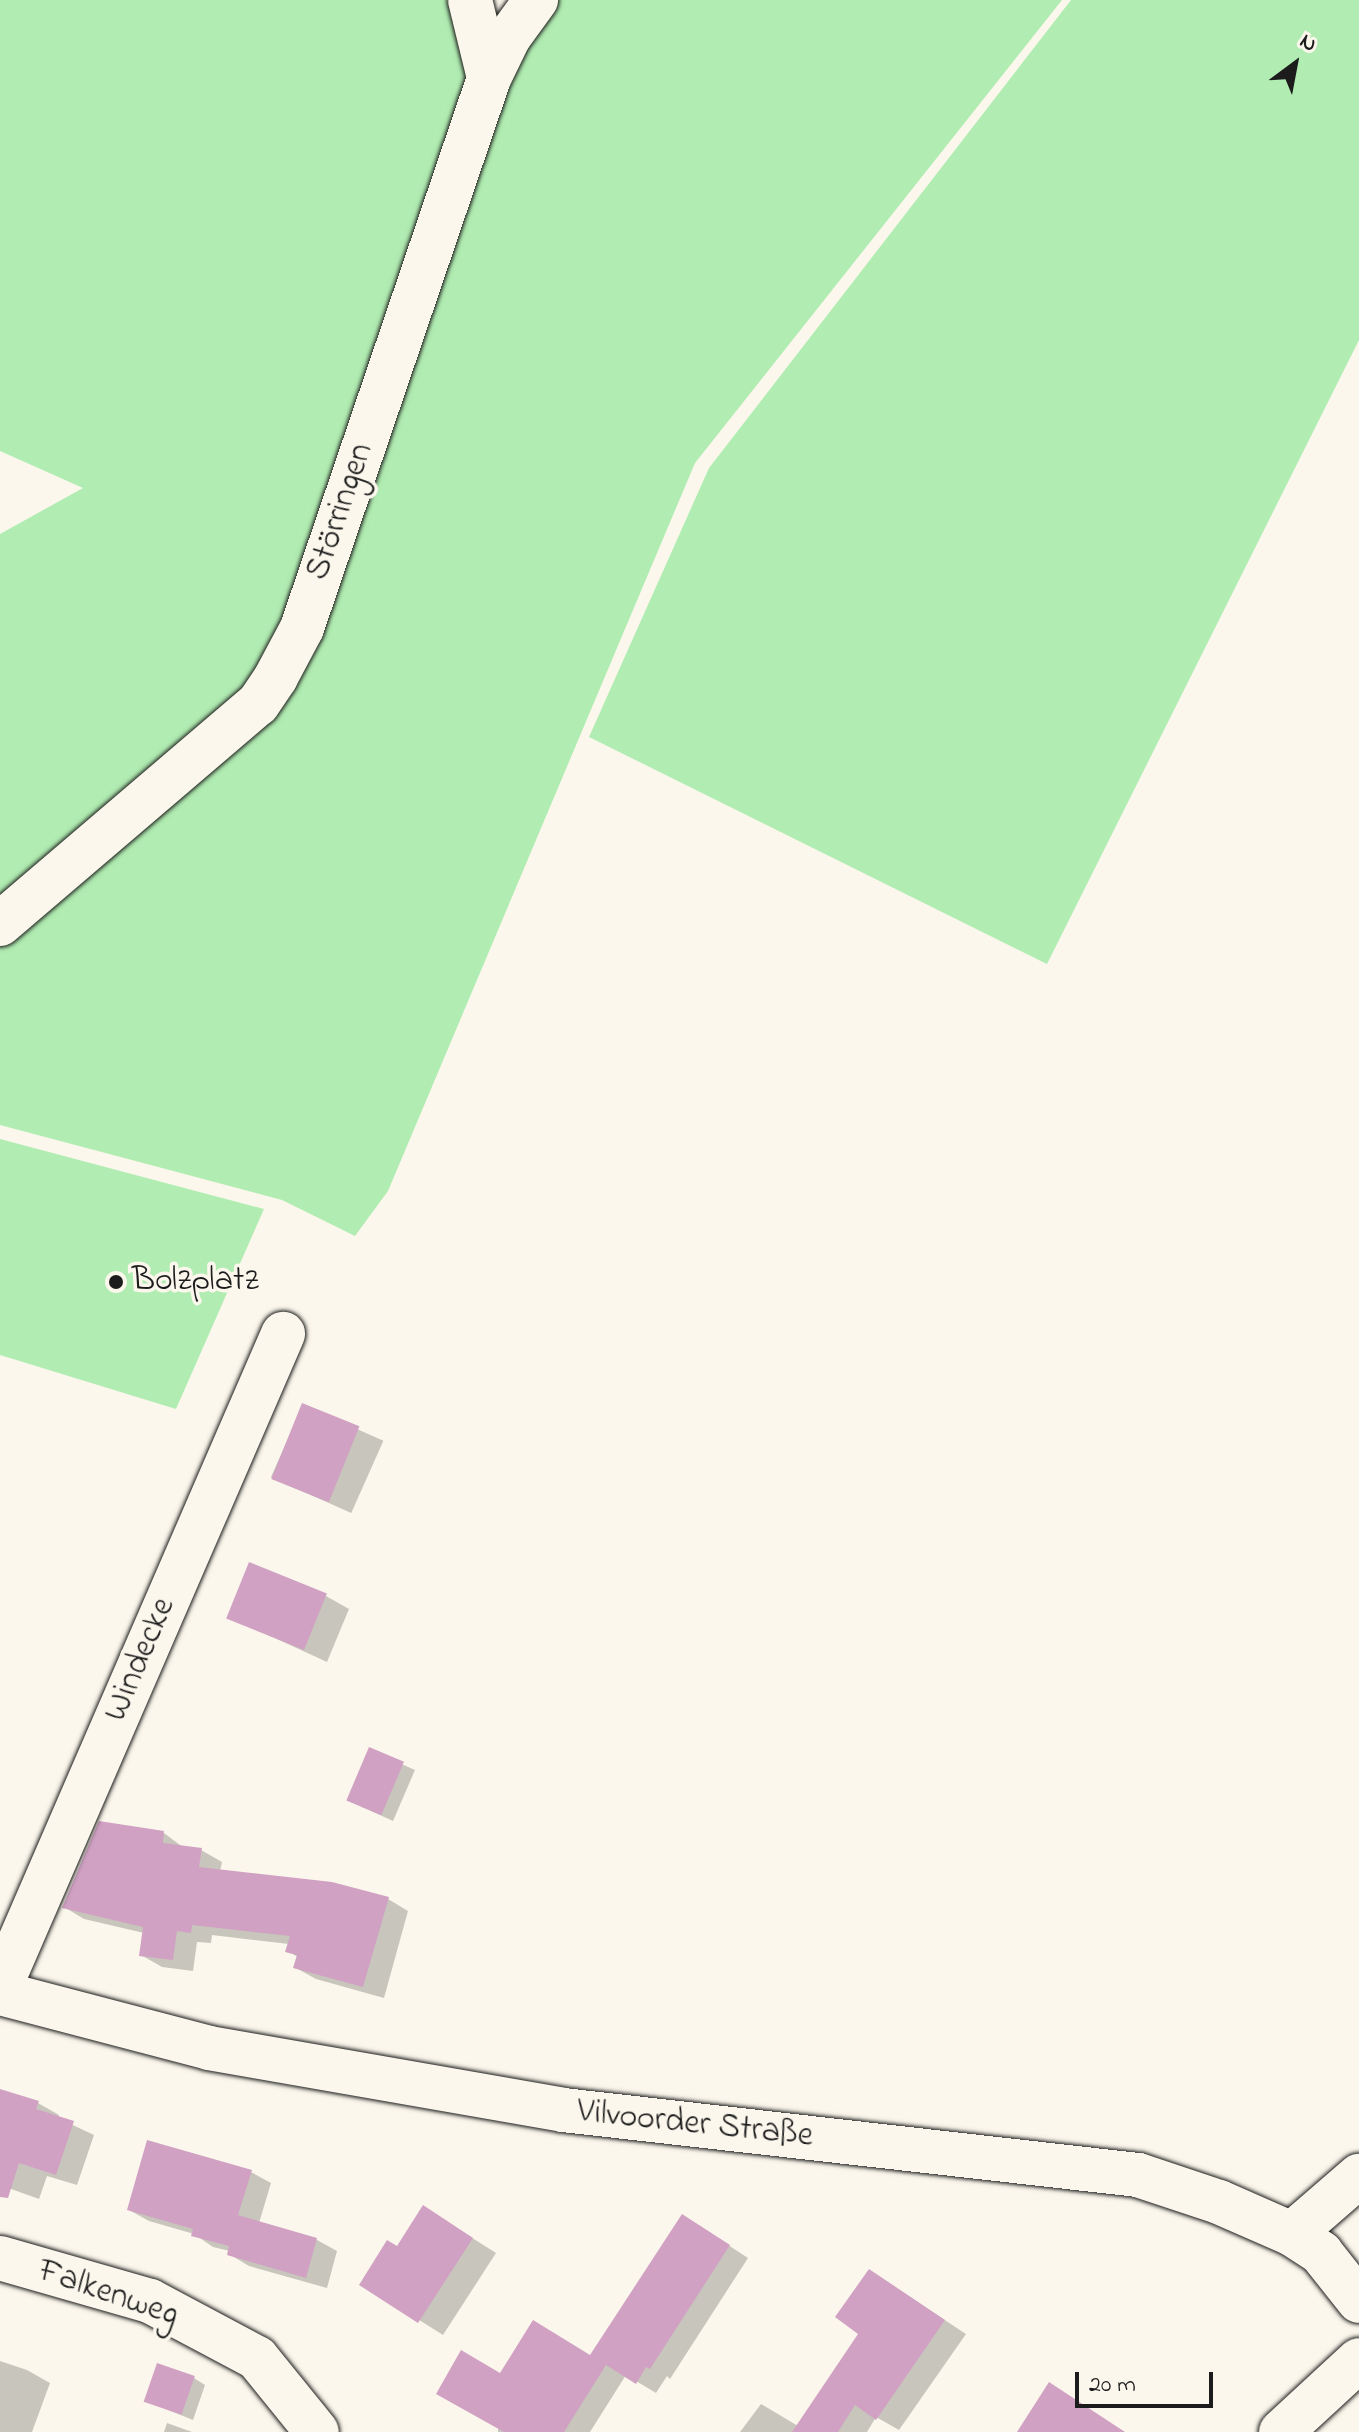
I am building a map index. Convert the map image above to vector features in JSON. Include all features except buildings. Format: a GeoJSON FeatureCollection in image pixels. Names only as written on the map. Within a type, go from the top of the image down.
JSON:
{"type":"FeatureCollection","features":[{"type":"Feature","properties":{"kind":"street"},"geometry":{"type":"LineString","coordinates":[[470,0],[489,78]]}},
{"type":"Feature","properties":{"kind":"street","name":"Störringen"},"geometry":{"type":"LineString","coordinates":[[0,924],[258,704],[276,677],[302,628],[489,78],[509,37],[536,0]]}},
{"type":"Feature","properties":{"kind":"street","name":"Windecke"},"geometry":{"type":"LineString","coordinates":[[0,1987],[283,1334]]}},
{"type":"Feature","properties":{"kind":"street","name":"Vilvoorder Straße"},"geometry":{"type":"LineString","coordinates":[[0,1993],[209,2048],[563,2110],[1138,2175],[1219,2202],[1292,2234],[1321,2253],[1359,2301]]}},
{"type":"Feature","properties":{"kind":"street"},"geometry":{"type":"LineString","coordinates":[[1292,2234],[1359,2176]]}},
{"type":"Feature","properties":{"kind":"street","name":"Falkenweg"},"geometry":{"type":"LineString","coordinates":[[0,2258],[150,2301],[257,2358],[317,2432]]}},
{"type":"Feature","properties":{"kind":"street"},"geometry":{"type":"LineString","coordinates":[[1281,2432],[1359,2360]]}},
{"type":"Feature","properties":{"kind":"green space"},"geometry":{"type":"Polygon","coordinates":[[[0,0],[460,0],[475,69],[270,674],[0,916],[0,534],[83,488],[0,451],[0,0]]]}},
{"type":"Feature","properties":{"kind":"green space"},"geometry":{"type":"Polygon","coordinates":[[[544,0],[1062,0],[695,463],[388,1191],[355,1236],[282,1200],[0,1125],[0,934],[266,709],[496,80],[544,0]]]}},
{"type":"Feature","properties":{"kind":"green space"},"geometry":{"type":"Polygon","coordinates":[[[1071,0],[1359,0],[1359,340],[1047,964],[589,737],[709,468],[1071,0]]]}},
{"type":"Feature","properties":{"kind":"green space","name":"Bolzplatz"},"geometry":{"type":"Polygon","coordinates":[[[0,1139],[264,1209],[176,1409],[0,1355],[0,1139]]]}},
{"type":"Feature","properties":{"kind":"place","name":"Bolzplatz"},"geometry":{"type":"Point","coordinates":[116,1282]}}]}
